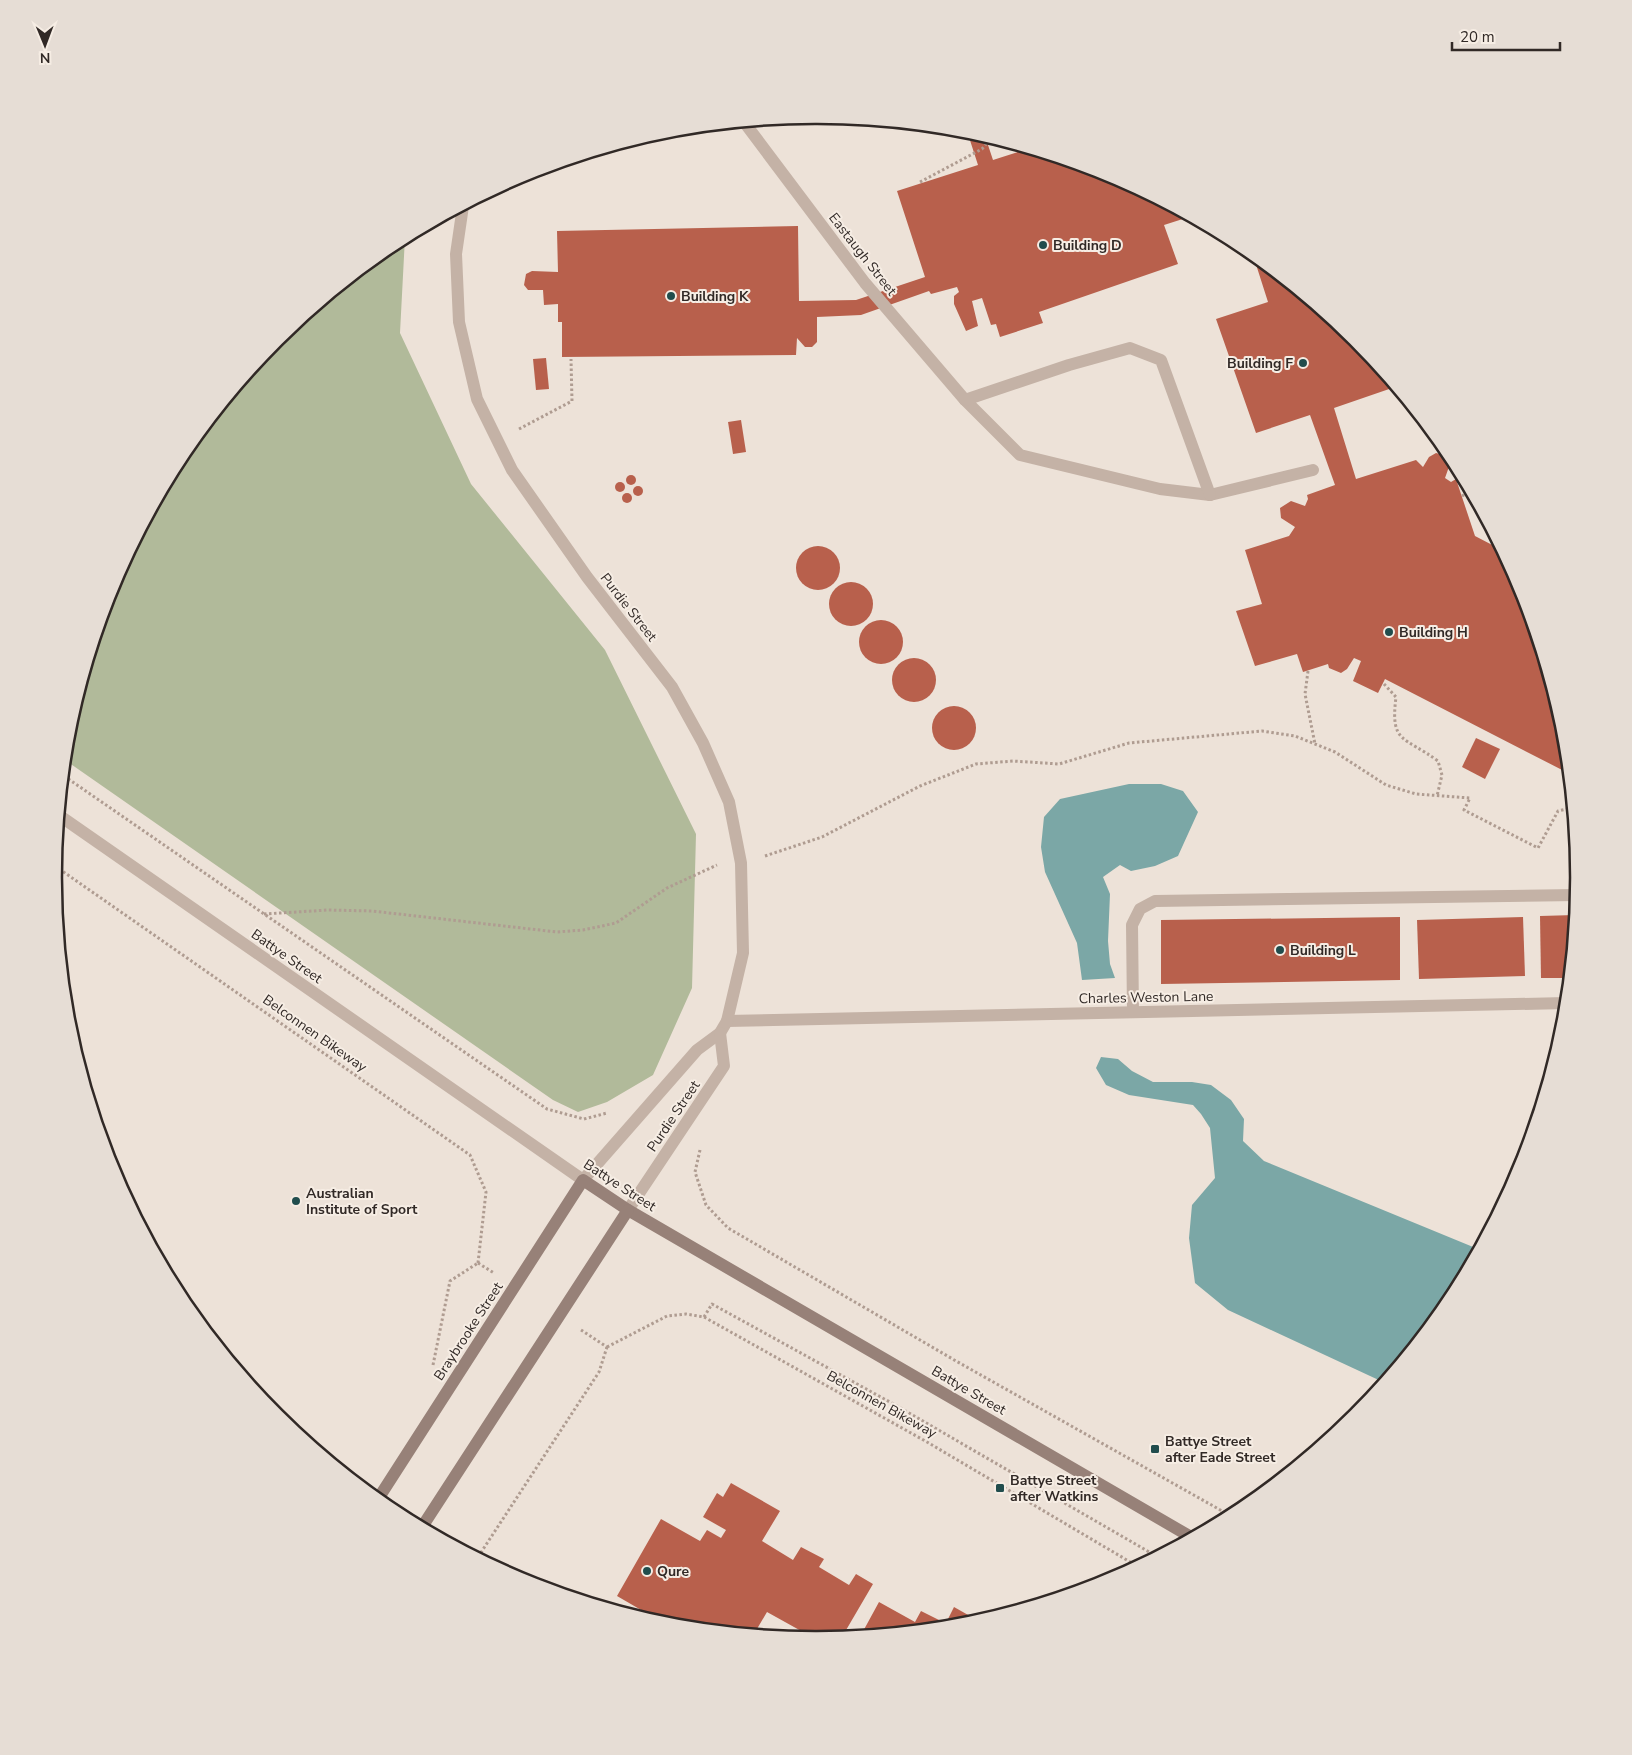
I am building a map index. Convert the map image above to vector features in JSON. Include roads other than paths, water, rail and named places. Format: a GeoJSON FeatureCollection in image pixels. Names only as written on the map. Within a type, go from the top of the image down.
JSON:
{"type":"FeatureCollection","features":[{"type":"Feature","properties":{"kind":"street","name":"Eastaugh Street"},"geometry":{"type":"LineString","coordinates":[[748,128],[865,283],[965,400],[1020,455],[1160,489],[1210,496],[1313,470]]}},
{"type":"Feature","properties":{"kind":"street","name":"Purdie Street"},"geometry":{"type":"LineString","coordinates":[[462,213],[456,254],[459,322],[477,399],[512,470],[587,577],[672,687],[703,743],[729,802],[741,863],[743,953],[727,1021],[720,1033],[697,1050],[583,1180]]}},
{"type":"Feature","properties":{"kind":"street"},"geometry":{"type":"LineString","coordinates":[[965,400],[1069,365],[1130,348],[1160,360],[1210,496]]}},
{"type":"Feature","properties":{"kind":"street","name":"Battye Street"},"geometry":{"type":"LineString","coordinates":[[65,819],[628,1210],[1186,1534]]}},
{"type":"Feature","properties":{"kind":"street"},"geometry":{"type":"LineString","coordinates":[[1133,1012],[1132,925],[1140,909],[1155,901],[1569,895]]}},
{"type":"Feature","properties":{"kind":"street","name":"Charles Weston Lane"},"geometry":{"type":"LineString","coordinates":[[727,1021],[1559,1003]]}},
{"type":"Feature","properties":{"kind":"street","name":"Purdie Street"},"geometry":{"type":"LineString","coordinates":[[628,1210],[724,1066],[720,1033]]}},
{"type":"Feature","properties":{"kind":"street","name":"Braybrooke Street"},"geometry":{"type":"LineString","coordinates":[[382,1493],[583,1180]]}},
{"type":"Feature","properties":{"kind":"street"},"geometry":{"type":"LineString","coordinates":[[425,1522],[628,1210]]}},
{"type":"Feature","properties":{"kind":"water"},"geometry":{"type":"Polygon","coordinates":[[[1129,784],[1161,784],[1183,791],[1198,812],[1178,856],[1155,866],[1131,871],[1120,865],[1103,877],[1110,894],[1108,941],[1110,964],[1115,978],[1082,980],[1077,943],[1045,872],[1041,847],[1044,817],[1060,799],[1129,784]]]}},
{"type":"Feature","properties":{"kind":"water"},"geometry":{"type":"Polygon","coordinates":[[[1101,1057],[1118,1059],[1132,1071],[1153,1082],[1192,1082],[1211,1085],[1231,1100],[1244,1119],[1243,1141],[1264,1161],[1473,1247],[1443,1296],[1414,1336],[1378,1380],[1228,1310],[1195,1283],[1189,1238],[1192,1205],[1215,1178],[1210,1128],[1193,1105],[1129,1095],[1106,1085],[1096,1068],[1101,1057]]]}},
{"type":"Feature","properties":{"kind":"place","name":"Building D"},"geometry":{"type":"Point","coordinates":[1043,245]}},
{"type":"Feature","properties":{"kind":"place","name":"Building K"},"geometry":{"type":"Point","coordinates":[671,296]}},
{"type":"Feature","properties":{"kind":"place","name":"Building F"},"geometry":{"type":"Point","coordinates":[1303,363]}},
{"type":"Feature","properties":{"kind":"place","name":"Building H"},"geometry":{"type":"Point","coordinates":[1389,632]}},
{"type":"Feature","properties":{"kind":"place","name":"Building L"},"geometry":{"type":"Point","coordinates":[1280,950]}},
{"type":"Feature","properties":{"kind":"place","name":"Australian Institute of Sport"},"geometry":{"type":"Point","coordinates":[296,1201]}},
{"type":"Feature","properties":{"kind":"place","name":"Battye Street after Eade Street"},"geometry":{"type":"Point","coordinates":[1155,1449]}},
{"type":"Feature","properties":{"kind":"place","name":"Battye Street after Watkins"},"geometry":{"type":"Point","coordinates":[1000,1488]}},
{"type":"Feature","properties":{"kind":"place","name":"Qure"},"geometry":{"type":"Point","coordinates":[647,1571]}}]}
